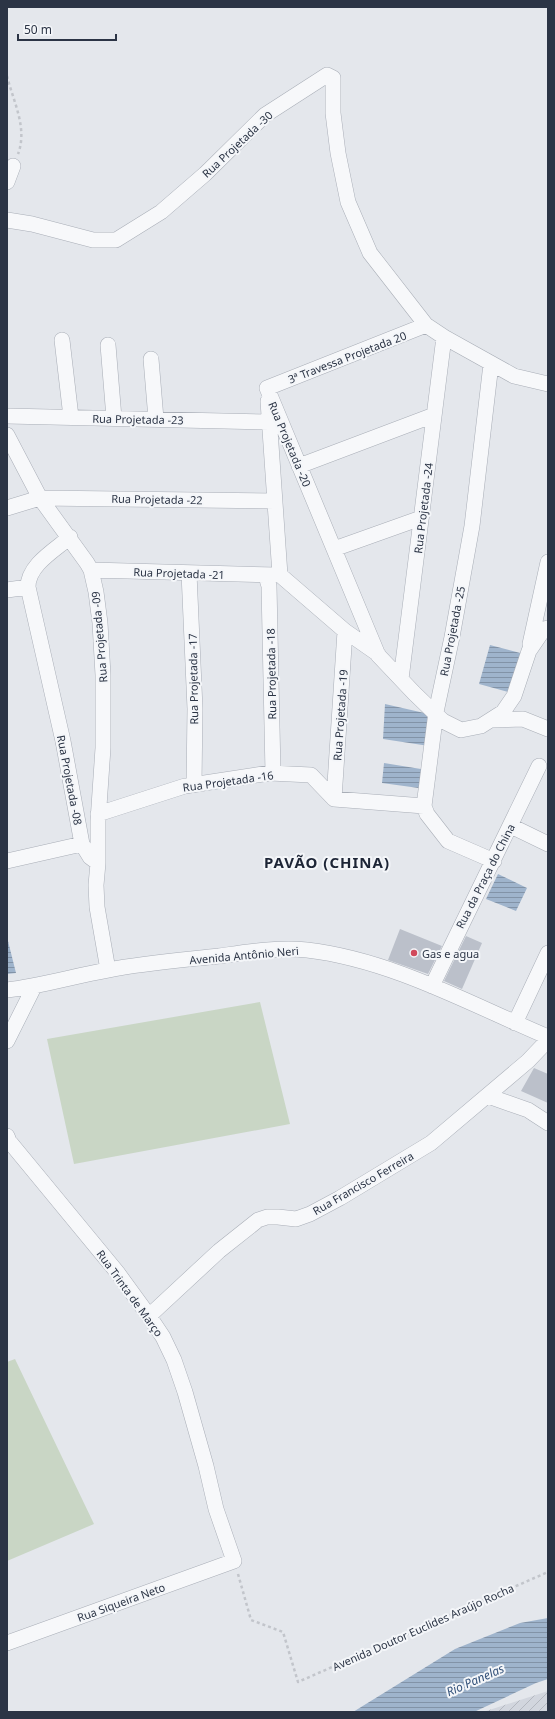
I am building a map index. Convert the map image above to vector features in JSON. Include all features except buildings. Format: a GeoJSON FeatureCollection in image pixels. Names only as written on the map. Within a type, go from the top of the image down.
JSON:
{"type":"FeatureCollection","features":[{"type":"Feature","properties":{"kind":"street","name":"Rua Projetada -30"},"geometry":{"type":"LineString","coordinates":[[7,220],[32,224],[92,240],[116,240],[161,212],[205,174],[265,115],[327,75],[333,78],[333,113],[338,153],[348,202],[370,252],[426,325],[444,337],[514,376],[548,384]]}},
{"type":"Feature","properties":{"kind":"street"},"geometry":{"type":"LineString","coordinates":[[7,182],[13,166]]}},
{"type":"Feature","properties":{"kind":"street","name":"3ª Travessa Projetada 20"},"geometry":{"type":"LineString","coordinates":[[267,388],[426,325]]}},
{"type":"Feature","properties":{"kind":"street","name":"Rua Projetada -24"},"geometry":{"type":"LineString","coordinates":[[401,680],[444,337]]}},
{"type":"Feature","properties":{"kind":"street"},"geometry":{"type":"LineString","coordinates":[[62,340],[71,417]]}},
{"type":"Feature","properties":{"kind":"street"},"geometry":{"type":"LineString","coordinates":[[108,345],[114,418]]}},
{"type":"Feature","properties":{"kind":"street"},"geometry":{"type":"LineString","coordinates":[[151,359],[156,419]]}},
{"type":"Feature","properties":{"kind":"street","name":"Rua Projetada -25"},"geometry":{"type":"LineString","coordinates":[[424,806],[436,712],[452,637],[472,526],[491,364]]}},
{"type":"Feature","properties":{"kind":"street","name":"Rua Projetada -20"},"geometry":{"type":"LineString","coordinates":[[267,388],[275,501],[273,575]]}},
{"type":"Feature","properties":{"kind":"street","name":"Rua Projetada -20"},"geometry":{"type":"LineString","coordinates":[[267,388],[378,655],[401,680],[443,720],[461,730],[481,726],[492,720]]}},
{"type":"Feature","properties":{"kind":"street"},"geometry":{"type":"LineString","coordinates":[[299,466],[434,415]]}},
{"type":"Feature","properties":{"kind":"street","name":"Rua Projetada -23"},"geometry":{"type":"LineString","coordinates":[[7,416],[269,422]]}},
{"type":"Feature","properties":{"kind":"street","name":"Rua Projetada -09"},"geometry":{"type":"LineString","coordinates":[[7,435],[40,498],[70,537],[91,570],[96,592],[100,623],[103,675],[103,748],[98,814],[98,864]]}},
{"type":"Feature","properties":{"kind":"street","name":"Rua Projetada -22"},"geometry":{"type":"LineString","coordinates":[[7,508],[40,498],[275,501]]}},
{"type":"Feature","properties":{"kind":"street"},"geometry":{"type":"LineString","coordinates":[[334,549],[421,518]]}},
{"type":"Feature","properties":{"kind":"street"},"geometry":{"type":"LineString","coordinates":[[7,590],[28,587],[32,571],[70,537]]}},
{"type":"Feature","properties":{"kind":"street"},"geometry":{"type":"LineString","coordinates":[[492,720],[503,712],[514,696],[529,651],[545,588],[548,562]]}},
{"type":"Feature","properties":{"kind":"street","name":"Rua Projetada -21"},"geometry":{"type":"LineString","coordinates":[[91,570],[273,575]]}},
{"type":"Feature","properties":{"kind":"street","name":"Rua Projetada -17"},"geometry":{"type":"LineString","coordinates":[[189,573],[194,709],[194,784]]}},
{"type":"Feature","properties":{"kind":"street"},"geometry":{"type":"LineString","coordinates":[[273,575],[378,655]]}},
{"type":"Feature","properties":{"kind":"street","name":"Rua Projetada -18"},"geometry":{"type":"LineString","coordinates":[[273,575],[268,586],[273,774]]}},
{"type":"Feature","properties":{"kind":"street","name":"Rua Projetada -08"},"geometry":{"type":"LineString","coordinates":[[28,587],[63,741],[82,844],[90,857],[98,864]]}},
{"type":"Feature","properties":{"kind":"street"},"geometry":{"type":"LineString","coordinates":[[529,651],[546,629]]}},
{"type":"Feature","properties":{"kind":"street","name":"Rua Projetada -19"},"geometry":{"type":"LineString","coordinates":[[334,799],[345,631]]}},
{"type":"Feature","properties":{"kind":"street"},"geometry":{"type":"LineString","coordinates":[[492,720],[523,719],[548,728]]}},
{"type":"Feature","properties":{"kind":"street","name":"Rua da Praça do China"},"geometry":{"type":"LineString","coordinates":[[432,986],[460,925],[494,861],[540,766]]}},
{"type":"Feature","properties":{"kind":"street","name":"Rua Projetada -16"},"geometry":{"type":"LineString","coordinates":[[98,814],[194,784],[273,774],[311,775],[334,799]]}},
{"type":"Feature","properties":{"kind":"street"},"geometry":{"type":"LineString","coordinates":[[334,799],[424,806],[427,814],[448,841],[494,861]]}},
{"type":"Feature","properties":{"kind":"street"},"geometry":{"type":"LineString","coordinates":[[511,826],[548,844]]}},
{"type":"Feature","properties":{"kind":"street"},"geometry":{"type":"LineString","coordinates":[[7,861],[82,844]]}},
{"type":"Feature","properties":{"kind":"street"},"geometry":{"type":"LineString","coordinates":[[98,864],[96,885],[97,907],[108,970]]}},
{"type":"Feature","properties":{"kind":"street","name":"Avenida Antônio Neri"},"geometry":{"type":"LineString","coordinates":[[7,990],[34,987],[108,970],[283,949],[305,950],[339,955],[377,965],[432,986],[548,1038]]}},
{"type":"Feature","properties":{"kind":"street"},"geometry":{"type":"LineString","coordinates":[[516,1023],[548,953]]}},
{"type":"Feature","properties":{"kind":"street"},"geometry":{"type":"LineString","coordinates":[[9,1033],[34,987]]}},
{"type":"Feature","properties":{"kind":"street","name":"Rua Francisco Ferreira"},"geometry":{"type":"LineString","coordinates":[[149,1316],[218,1251],[258,1220],[267,1217],[296,1219],[310,1214],[340,1198],[431,1143],[528,1061],[548,1038]]}},
{"type":"Feature","properties":{"kind":"street"},"geometry":{"type":"LineString","coordinates":[[488,1096],[528,1110],[548,1123]]}},
{"type":"Feature","properties":{"kind":"street","name":"Rua Trinta de Março"},"geometry":{"type":"LineString","coordinates":[[8,1139],[117,1272],[149,1316],[174,1360],[206,1466],[216,1509],[234,1561]]}},
{"type":"Feature","properties":{"kind":"street","name":"Rua Siqueira Neto"},"geometry":{"type":"LineString","coordinates":[[7,1643],[234,1561]]}},
{"type":"Feature","properties":{"kind":"path"},"geometry":{"type":"LineString","coordinates":[[7,76],[22,127],[22,139],[13,166]]}},
{"type":"Feature","properties":{"kind":"path","name":"Avenida Doutor Euclides Araújo Rocha"},"geometry":{"type":"LineString","coordinates":[[234,1561],[251,1620],[283,1632],[298,1682],[548,1572]]}},
{"type":"Feature","properties":{"kind":"shaded area"},"geometry":{"type":"Polygon","coordinates":[[[548,1691],[548,1712],[483,1712],[548,1691]]]}},
{"type":"Feature","properties":{"kind":"green space"},"geometry":{"type":"Polygon","coordinates":[[[260,1002],[290,1124],[74,1164],[47,1039],[260,1002]]]}},
{"type":"Feature","properties":{"kind":"green space"},"geometry":{"type":"Polygon","coordinates":[[[15,1359],[94,1524],[7,1561],[7,1362],[15,1359]]]}},
{"type":"Feature","properties":{"kind":"water"},"geometry":{"type":"Polygon","coordinates":[[[490,645],[524,654],[512,693],[479,684],[490,645]]]}},
{"type":"Feature","properties":{"kind":"water"},"geometry":{"type":"Polygon","coordinates":[[[385,704],[433,715],[429,746],[383,739],[385,704]]]}},
{"type":"Feature","properties":{"kind":"water"},"geometry":{"type":"Polygon","coordinates":[[[384,763],[427,770],[426,789],[382,783],[384,763]]]}},
{"type":"Feature","properties":{"kind":"water"},"geometry":{"type":"Polygon","coordinates":[[[498,874],[527,888],[516,911],[486,899],[498,874]]]}},
{"type":"Feature","properties":{"kind":"water"},"geometry":{"type":"Polygon","coordinates":[[[7,937],[16,973],[7,974],[7,937]]]}},
{"type":"Feature","properties":{"kind":"water","name":"Rio Panelas"},"geometry":{"type":"Polygon","coordinates":[[[548,1618],[548,1679],[536,1683],[474,1712],[353,1712],[455,1649],[520,1623],[548,1618]]]}},
{"type":"Feature","properties":{"kind":"place","name":"Gas e agua"},"geometry":{"type":"Point","coordinates":[414,953]}},
{"type":"Feature","properties":{"kind":"district","name":"PAVÃO (CHINA)"},"geometry":{"type":"Point","coordinates":[327,862]}}]}
